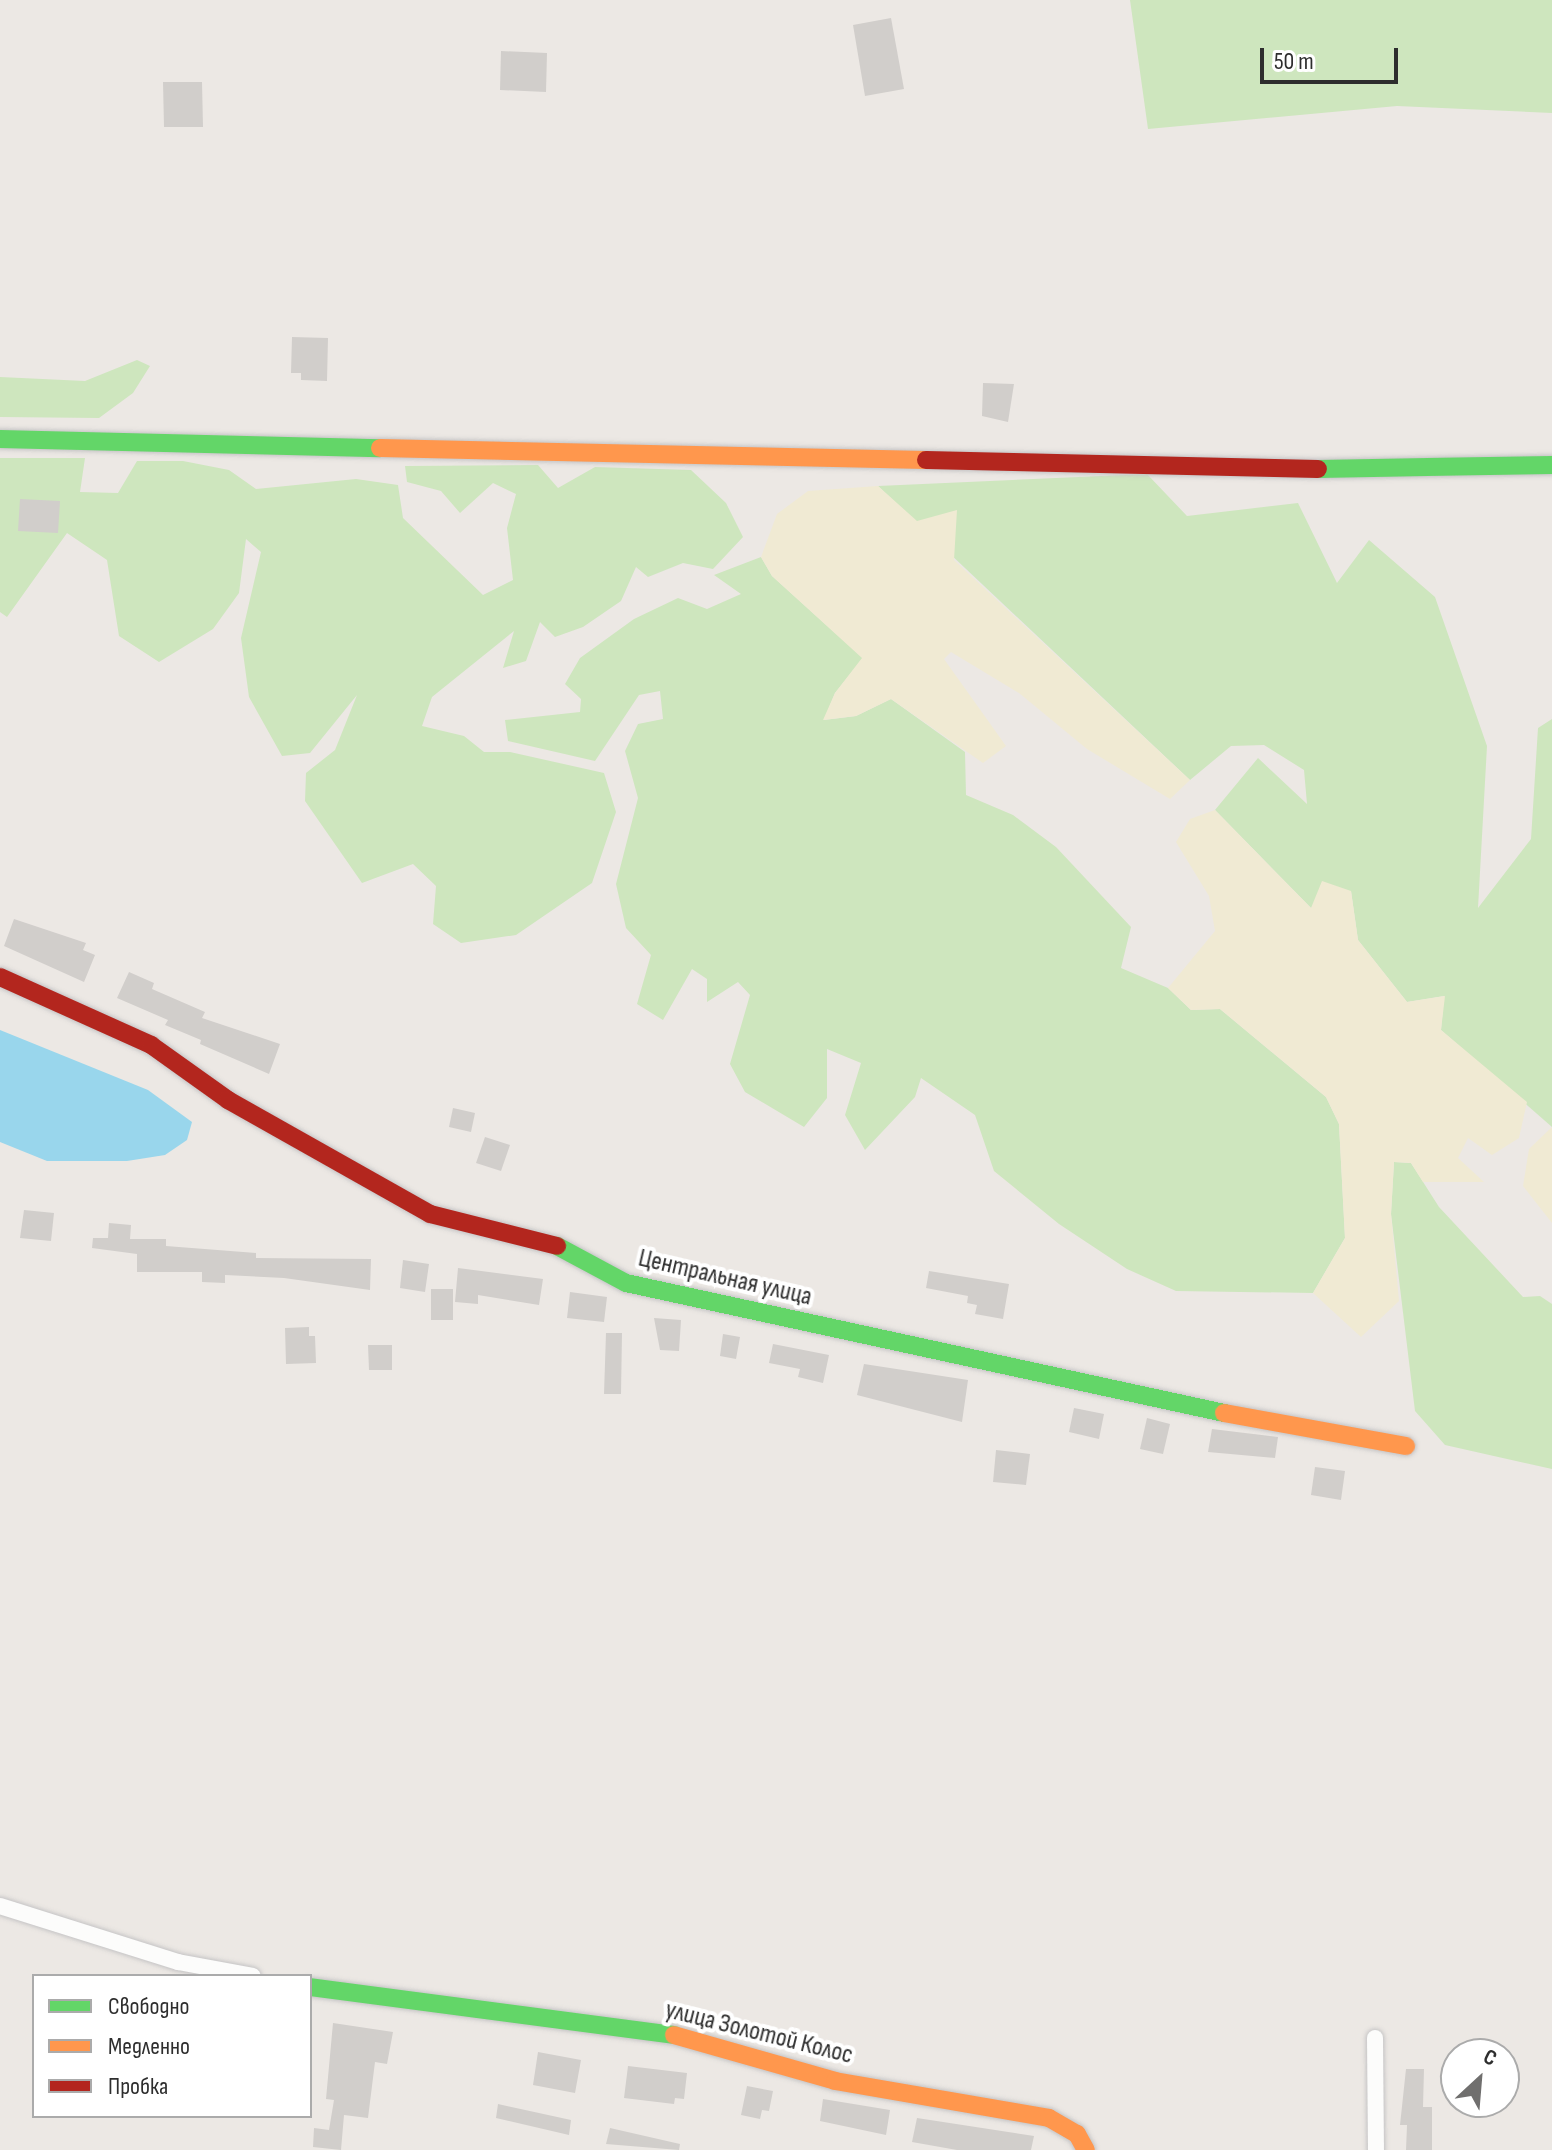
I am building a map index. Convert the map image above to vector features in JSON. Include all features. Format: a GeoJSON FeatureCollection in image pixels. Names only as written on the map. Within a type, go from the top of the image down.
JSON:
{"type":"FeatureCollection","features":[{"type":"Feature","properties":{"kind":"street"},"geometry":{"type":"LineString","coordinates":[[0,439],[1334,469],[1552,465]]}},
{"type":"Feature","properties":{"kind":"street","name":"Центральная улица"},"geometry":{"type":"LineString","coordinates":[[0,977],[151,1045],[228,1100],[430,1214],[571,1249],[626,1283],[1205,1409],[1406,1446]]}},
{"type":"Feature","properties":{"kind":"street"},"geometry":{"type":"LineString","coordinates":[[0,1906],[178,1962],[242,1974]]}},
{"type":"Feature","properties":{"kind":"street","name":"улица Золотой Колос"},"geometry":{"type":"LineString","coordinates":[[312,1987],[522,2019],[663,2032],[835,2081],[1049,2118],[1077,2134],[1086,2150]]}},
{"type":"Feature","properties":{"kind":"street"},"geometry":{"type":"LineString","coordinates":[[1375,2038],[1376,2150]]}},
{"type":"Feature","properties":{"kind":"green space"},"geometry":{"type":"Polygon","coordinates":[[[1130,0],[1552,0],[1552,113],[1397,106],[1148,129],[1130,0]]]}},
{"type":"Feature","properties":{"kind":"green space"},"geometry":{"type":"Polygon","coordinates":[[[137,360],[150,366],[133,393],[99,418],[0,417],[0,377],[85,381],[137,360]]]}},
{"type":"Feature","properties":{"kind":"green space"},"geometry":{"type":"Polygon","coordinates":[[[0,458],[85,458],[80,492],[118,493],[137,461],[183,461],[229,470],[256,489],[356,479],[398,485],[403,518],[483,595],[513,580],[507,528],[516,494],[493,483],[460,513],[441,491],[407,482],[405,466],[538,465],[558,488],[595,467],[691,470],[726,503],[743,537],[713,569],[683,563],[648,577],[636,567],[621,601],[583,627],[555,637],[540,622],[526,661],[503,668],[514,631],[432,697],[422,726],[464,736],[484,752],[510,752],[604,773],[616,812],[592,883],[516,935],[461,943],[433,924],[436,886],[413,864],[362,883],[305,801],[306,773],[335,750],[357,695],[310,753],[282,756],[249,697],[241,638],[261,552],[246,539],[239,593],[213,629],[159,662],[119,636],[107,560],[67,533],[7,617],[0,612],[0,458]]]}},
{"type":"Feature","properties":{"kind":"green space"},"geometry":{"type":"Polygon","coordinates":[[[1147,474],[1187,516],[1298,503],[1337,583],[1369,540],[1435,597],[1487,746],[1478,908],[1531,839],[1538,728],[1552,719],[1552,1127],[1441,1030],[1444,996],[1407,1002],[1358,940],[1351,891],[1311,908],[1215,810],[1258,758],[1307,804],[1304,770],[1264,745],[1231,746],[1190,780],[878,486],[1147,474]]]}},
{"type":"Feature","properties":{"kind":"green space"},"geometry":{"type":"Polygon","coordinates":[[[761,557],[772,576],[863,658],[835,693],[824,720],[856,716],[891,699],[965,752],[966,795],[1013,815],[1056,847],[1131,927],[1121,968],[1168,988],[1191,1010],[1220,1009],[1326,1097],[1339,1124],[1345,1238],[1313,1293],[1176,1291],[1127,1269],[1059,1224],[994,1171],[975,1115],[921,1078],[915,1097],[865,1150],[845,1115],[861,1063],[827,1049],[827,1098],[804,1127],[745,1092],[730,1064],[750,995],[738,982],[707,1002],[707,979],[692,969],[663,1020],[637,1004],[651,955],[626,928],[616,884],[638,798],[625,751],[638,724],[663,719],[660,691],[639,695],[595,761],[508,741],[505,720],[580,712],[581,699],[565,684],[580,658],[634,619],[678,598],[707,609],[741,594],[714,575],[761,557]]]}},
{"type":"Feature","properties":{"kind":"green space"},"geometry":{"type":"Polygon","coordinates":[[[1394,1162],[1411,1163],[1439,1207],[1523,1297],[1540,1296],[1552,1304],[1552,1469],[1445,1445],[1415,1411],[1391,1214],[1394,1162]]]}},
{"type":"Feature","properties":{"kind":"sand"},"geometry":{"type":"Polygon","coordinates":[[[878,486],[917,521],[957,510],[954,560],[1190,780],[1170,799],[1087,749],[1019,693],[951,652],[944,659],[1006,746],[983,763],[891,699],[856,716],[823,720],[835,693],[862,658],[772,576],[761,557],[777,514],[808,491],[878,486]]]}},
{"type":"Feature","properties":{"kind":"sand"},"geometry":{"type":"Polygon","coordinates":[[[1215,810],[1311,908],[1322,881],[1351,891],[1358,940],[1407,1002],[1445,996],[1441,1030],[1527,1102],[1519,1138],[1492,1155],[1468,1138],[1458,1158],[1484,1182],[1423,1182],[1411,1163],[1394,1162],[1391,1214],[1399,1301],[1361,1337],[1313,1293],[1345,1238],[1339,1124],[1326,1097],[1220,1009],[1191,1010],[1168,988],[1215,931],[1209,896],[1176,842],[1190,819],[1215,810]]]}},
{"type":"Feature","properties":{"kind":"sand"},"geometry":{"type":"Polygon","coordinates":[[[1552,1127],[1552,1223],[1523,1186],[1529,1149],[1552,1127]]]}},
{"type":"Feature","properties":{"kind":"water"},"geometry":{"type":"Polygon","coordinates":[[[0,1030],[148,1090],[192,1122],[187,1140],[165,1155],[127,1161],[47,1161],[0,1142],[0,1030]]]}},
{"type":"Feature","properties":{"kind":"building"},"geometry":{"type":"Polygon","coordinates":[[[891,18],[904,89],[865,96],[853,25],[891,18]]]}},
{"type":"Feature","properties":{"kind":"building"},"geometry":{"type":"Polygon","coordinates":[[[501,51],[547,53],[546,92],[500,90],[501,51]]]}},
{"type":"Feature","properties":{"kind":"building"},"geometry":{"type":"Polygon","coordinates":[[[163,82],[202,82],[203,127],[164,127],[163,82]]]}},
{"type":"Feature","properties":{"kind":"building"},"geometry":{"type":"Polygon","coordinates":[[[292,337],[328,338],[327,381],[301,380],[301,373],[291,373],[292,337]]]}},
{"type":"Feature","properties":{"kind":"building"},"geometry":{"type":"Polygon","coordinates":[[[983,383],[1014,384],[1008,422],[982,416],[983,383]]]}},
{"type":"Feature","properties":{"kind":"building"},"geometry":{"type":"Polygon","coordinates":[[[20,499],[60,501],[58,533],[18,531],[20,499]]]}},
{"type":"Feature","properties":{"kind":"building"},"geometry":{"type":"Polygon","coordinates":[[[14,919],[86,943],[83,950],[95,955],[84,982],[4,946],[14,919]]]}},
{"type":"Feature","properties":{"kind":"building"},"geometry":{"type":"Polygon","coordinates":[[[129,972],[154,983],[152,989],[205,1012],[202,1018],[280,1044],[269,1074],[200,1044],[201,1040],[165,1025],[168,1020],[117,998],[129,972]]]}},
{"type":"Feature","properties":{"kind":"building"},"geometry":{"type":"Polygon","coordinates":[[[453,1108],[475,1113],[471,1132],[449,1127],[453,1108]]]}},
{"type":"Feature","properties":{"kind":"building"},"geometry":{"type":"Polygon","coordinates":[[[485,1137],[510,1145],[501,1171],[476,1163],[485,1137]]]}},
{"type":"Feature","properties":{"kind":"building"},"geometry":{"type":"Polygon","coordinates":[[[24,1210],[54,1213],[51,1241],[20,1238],[24,1210]]]}},
{"type":"Feature","properties":{"kind":"building"},"geometry":{"type":"Polygon","coordinates":[[[109,1223],[131,1225],[130,1239],[166,1239],[166,1246],[256,1253],[256,1258],[371,1259],[370,1290],[284,1278],[225,1275],[225,1283],[202,1282],[202,1272],[137,1272],[137,1254],[92,1248],[93,1238],[108,1238],[109,1223]]]}},
{"type":"Feature","properties":{"kind":"building"},"geometry":{"type":"Polygon","coordinates":[[[403,1260],[429,1264],[425,1292],[400,1288],[403,1260]]]}},
{"type":"Feature","properties":{"kind":"building"},"geometry":{"type":"Polygon","coordinates":[[[458,1268],[543,1279],[539,1305],[478,1295],[478,1304],[455,1302],[458,1268]]]}},
{"type":"Feature","properties":{"kind":"building"},"geometry":{"type":"Polygon","coordinates":[[[929,1271],[1009,1284],[1003,1319],[975,1314],[977,1305],[967,1303],[968,1296],[926,1288],[929,1271]]]}},
{"type":"Feature","properties":{"kind":"building"},"geometry":{"type":"Polygon","coordinates":[[[431,1289],[453,1289],[453,1320],[431,1320],[431,1289]]]}},
{"type":"Feature","properties":{"kind":"building"},"geometry":{"type":"Polygon","coordinates":[[[570,1292],[607,1297],[604,1322],[567,1318],[570,1292]]]}},
{"type":"Feature","properties":{"kind":"building"},"geometry":{"type":"Polygon","coordinates":[[[654,1318],[681,1320],[679,1351],[660,1350],[654,1318]]]}},
{"type":"Feature","properties":{"kind":"building"},"geometry":{"type":"Polygon","coordinates":[[[309,1327],[309,1336],[315,1336],[316,1363],[286,1364],[285,1328],[309,1327]]]}},
{"type":"Feature","properties":{"kind":"building"},"geometry":{"type":"Polygon","coordinates":[[[606,1333],[622,1333],[621,1394],[604,1394],[606,1333]]]}},
{"type":"Feature","properties":{"kind":"building"},"geometry":{"type":"Polygon","coordinates":[[[723,1334],[740,1337],[736,1359],[720,1356],[723,1334]]]}},
{"type":"Feature","properties":{"kind":"building"},"geometry":{"type":"Polygon","coordinates":[[[773,1344],[829,1355],[823,1383],[798,1377],[800,1369],[769,1363],[773,1344]]]}},
{"type":"Feature","properties":{"kind":"building"},"geometry":{"type":"Polygon","coordinates":[[[368,1345],[392,1345],[392,1370],[369,1370],[368,1345]]]}},
{"type":"Feature","properties":{"kind":"building"},"geometry":{"type":"Polygon","coordinates":[[[864,1364],[968,1380],[962,1422],[857,1395],[864,1364]]]}},
{"type":"Feature","properties":{"kind":"building"},"geometry":{"type":"Polygon","coordinates":[[[1074,1408],[1104,1414],[1099,1439],[1069,1432],[1074,1408]]]}},
{"type":"Feature","properties":{"kind":"building"},"geometry":{"type":"Polygon","coordinates":[[[1147,1418],[1170,1424],[1163,1454],[1140,1449],[1147,1418]]]}},
{"type":"Feature","properties":{"kind":"building"},"geometry":{"type":"Polygon","coordinates":[[[1212,1429],[1278,1437],[1275,1458],[1208,1452],[1212,1429]]]}},
{"type":"Feature","properties":{"kind":"building"},"geometry":{"type":"Polygon","coordinates":[[[996,1450],[1030,1454],[1026,1485],[993,1482],[996,1450]]]}},
{"type":"Feature","properties":{"kind":"building"},"geometry":{"type":"Polygon","coordinates":[[[1315,1467],[1345,1471],[1341,1500],[1311,1495],[1315,1467]]]}},
{"type":"Feature","properties":{"kind":"building"},"geometry":{"type":"Polygon","coordinates":[[[333,2023],[393,2032],[387,2064],[375,2062],[368,2118],[344,2115],[341,2150],[313,2147],[314,2128],[329,2130],[334,2100],[326,2099],[333,2023]]]}},
{"type":"Feature","properties":{"kind":"building"},"geometry":{"type":"Polygon","coordinates":[[[538,2052],[581,2060],[575,2093],[533,2085],[538,2052]]]}},
{"type":"Feature","properties":{"kind":"building"},"geometry":{"type":"Polygon","coordinates":[[[628,2066],[687,2073],[684,2099],[675,2098],[674,2104],[624,2098],[628,2066]]]}},
{"type":"Feature","properties":{"kind":"building"},"geometry":{"type":"Polygon","coordinates":[[[1406,2069],[1424,2069],[1423,2107],[1432,2107],[1432,2150],[1406,2150],[1407,2125],[1400,2125],[1406,2069]]]}},
{"type":"Feature","properties":{"kind":"building"},"geometry":{"type":"Polygon","coordinates":[[[747,2086],[773,2091],[769,2111],[762,2110],[760,2119],[741,2115],[747,2086]]]}},
{"type":"Feature","properties":{"kind":"building"},"geometry":{"type":"Polygon","coordinates":[[[823,2099],[890,2110],[886,2135],[820,2121],[823,2099]]]}},
{"type":"Feature","properties":{"kind":"building"},"geometry":{"type":"Polygon","coordinates":[[[498,2104],[571,2120],[569,2135],[496,2118],[498,2104]]]}},
{"type":"Feature","properties":{"kind":"building"},"geometry":{"type":"Polygon","coordinates":[[[917,2118],[1034,2136],[1031,2150],[957,2150],[912,2142],[917,2118]]]}},
{"type":"Feature","properties":{"kind":"building"},"geometry":{"type":"Polygon","coordinates":[[[610,2128],[680,2144],[679,2150],[606,2144],[610,2128]]]}},
{"type":"Feature","properties":{"kind":"traffic: fast"},"geometry":{"type":"LineString","coordinates":[[0,439],[380,448]]}},
{"type":"Feature","properties":{"kind":"traffic: fast"},"geometry":{"type":"LineString","coordinates":[[1318,469],[1552,465]]}},
{"type":"Feature","properties":{"kind":"traffic: fast"},"geometry":{"type":"LineString","coordinates":[[557,1246],[626,1283],[1224,1413]]}},
{"type":"Feature","properties":{"kind":"traffic: fast"},"geometry":{"type":"LineString","coordinates":[[312,1987],[674,2035]]}},
{"type":"Feature","properties":{"kind":"traffic: slow"},"geometry":{"type":"LineString","coordinates":[[380,448],[926,460]]}},
{"type":"Feature","properties":{"kind":"traffic: slow"},"geometry":{"type":"LineString","coordinates":[[1224,1413],[1406,1446]]}},
{"type":"Feature","properties":{"kind":"traffic: slow"},"geometry":{"type":"LineString","coordinates":[[674,2035],[835,2081],[1049,2118],[1077,2134],[1086,2150]]}},
{"type":"Feature","properties":{"kind":"traffic: jam"},"geometry":{"type":"LineString","coordinates":[[926,460],[1318,469]]}},
{"type":"Feature","properties":{"kind":"traffic: jam"},"geometry":{"type":"LineString","coordinates":[[0,977],[151,1045],[228,1100],[430,1214],[557,1246]]}}]}
